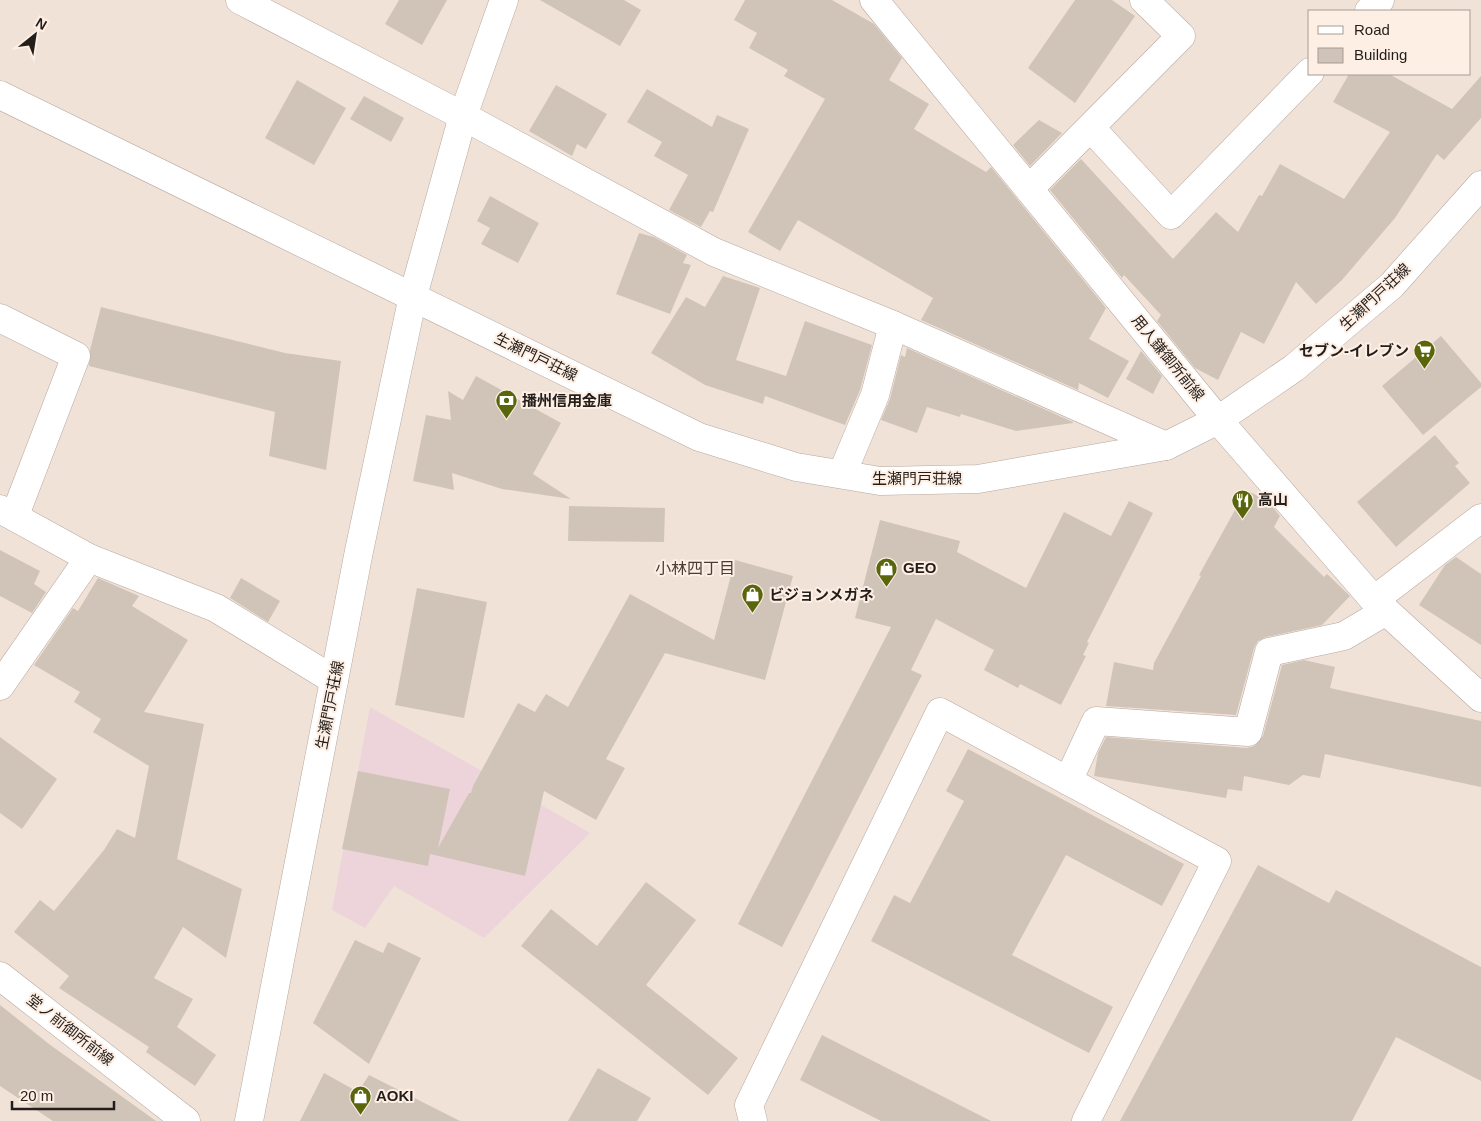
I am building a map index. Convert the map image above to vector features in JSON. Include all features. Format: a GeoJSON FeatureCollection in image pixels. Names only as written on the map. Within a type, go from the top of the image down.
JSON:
{"type":"FeatureCollection","features":[{"type":"Feature","properties":{"kind":"street"},"geometry":{"type":"LineString","coordinates":[[240,0],[463,116],[714,252],[893,325],[1166,446]]}},
{"type":"Feature","properties":{"kind":"street"},"geometry":{"type":"LineString","coordinates":[[0,94],[413,296],[463,116],[504,0]]}},
{"type":"Feature","properties":{"kind":"street","name":"用人鎌御所前線"},"geometry":{"type":"LineString","coordinates":[[874,0],[1218,420],[1380,606],[1481,698]]}},
{"type":"Feature","properties":{"kind":"street"},"geometry":{"type":"LineString","coordinates":[[1029,189],[1181,36],[1144,0]]}},
{"type":"Feature","properties":{"kind":"street"},"geometry":{"type":"LineString","coordinates":[[1370,10],[1380,0]]}},
{"type":"Feature","properties":{"kind":"street"},"geometry":{"type":"LineString","coordinates":[[1091,128],[1170,216],[1308,74]]}},
{"type":"Feature","properties":{"kind":"street","name":"生瀬門戸荘線"},"geometry":{"type":"LineString","coordinates":[[249,1121],[334,680],[413,296],[699,437],[796,467],[880,481],[978,479],[1166,446],[1218,420],[1294,368],[1392,285],[1481,185]]}},
{"type":"Feature","properties":{"kind":"street"},"geometry":{"type":"LineString","coordinates":[[0,318],[76,356],[7,512],[89,558],[216,608],[334,680]]}},
{"type":"Feature","properties":{"kind":"street"},"geometry":{"type":"LineString","coordinates":[[842,474],[875,395],[893,325]]}},
{"type":"Feature","properties":{"kind":"street"},"geometry":{"type":"LineString","coordinates":[[1068,781],[1096,721],[1248,732],[1269,652],[1344,636],[1481,518]]}},
{"type":"Feature","properties":{"kind":"street"},"geometry":{"type":"LineString","coordinates":[[0,686],[89,558]]}},
{"type":"Feature","properties":{"kind":"street"},"geometry":{"type":"LineString","coordinates":[[753,1121],[749,1105],[940,712],[1217,861],[1086,1121]]}},
{"type":"Feature","properties":{"kind":"street","name":"堂ノ前御所前線"},"geometry":{"type":"LineString","coordinates":[[0,976],[186,1121]]}},
{"type":"Feature","properties":{"kind":"shaded area"},"geometry":{"type":"Polygon","coordinates":[[[370,707],[590,833],[484,938],[394,886],[365,928],[332,910],[370,707]]]}},
{"type":"Feature","properties":{"kind":"building"},"geometry":{"type":"Polygon","coordinates":[[[399,0],[447,0],[422,45],[385,24],[399,0]]]}},
{"type":"Feature","properties":{"kind":"building"},"geometry":{"type":"Polygon","coordinates":[[[540,0],[624,0],[641,10],[620,46],[540,0]]]}},
{"type":"Feature","properties":{"kind":"building"},"geometry":{"type":"Polygon","coordinates":[[[745,0],[832,0],[874,24],[902,58],[889,80],[929,104],[914,129],[986,172],[991,167],[1106,308],[1089,339],[1129,361],[1108,398],[1079,383],[1078,390],[921,320],[933,298],[798,220],[780,251],[748,232],[825,99],[784,76],[788,70],[749,48],[757,33],[734,20],[745,0]]]}},
{"type":"Feature","properties":{"kind":"building"},"geometry":{"type":"Polygon","coordinates":[[[1075,0],[1112,0],[1135,16],[1075,103],[1028,68],[1075,0]]]}},
{"type":"Feature","properties":{"kind":"building"},"geometry":{"type":"Polygon","coordinates":[[[1348,75],[1391,75],[1452,109],[1481,76],[1481,118],[1444,160],[1437,154],[1395,218],[1342,280],[1316,304],[1296,282],[1264,344],[1241,332],[1218,380],[1195,368],[1157,321],[1161,315],[1124,275],[1122,278],[1050,190],[1081,159],[1173,259],[1216,212],[1238,232],[1259,195],[1262,196],[1280,164],[1344,199],[1390,132],[1333,102],[1348,75]]]}},
{"type":"Feature","properties":{"kind":"building"},"geometry":{"type":"Polygon","coordinates":[[[297,80],[346,108],[314,165],[265,138],[297,80]]]}},
{"type":"Feature","properties":{"kind":"building"},"geometry":{"type":"Polygon","coordinates":[[[556,85],[607,114],[586,149],[577,144],[572,156],[529,131],[556,85]]]}},
{"type":"Feature","properties":{"kind":"building"},"geometry":{"type":"Polygon","coordinates":[[[647,89],[712,127],[717,115],[749,129],[713,212],[710,211],[701,227],[669,210],[688,175],[654,156],[662,142],[627,122],[647,89]]]}},
{"type":"Feature","properties":{"kind":"building"},"geometry":{"type":"Polygon","coordinates":[[[364,96],[404,118],[391,142],[350,119],[364,96]]]}},
{"type":"Feature","properties":{"kind":"building"},"geometry":{"type":"Polygon","coordinates":[[[1039,120],[1062,133],[1030,166],[1013,145],[1039,120]]]}},
{"type":"Feature","properties":{"kind":"building"},"geometry":{"type":"Polygon","coordinates":[[[490,196],[539,223],[518,263],[481,244],[490,228],[477,221],[490,196]]]}},
{"type":"Feature","properties":{"kind":"building"},"geometry":{"type":"Polygon","coordinates":[[[639,233],[654,237],[687,255],[683,263],[691,265],[670,314],[616,294],[639,233]]]}},
{"type":"Feature","properties":{"kind":"building"},"geometry":{"type":"Polygon","coordinates":[[[723,276],[760,288],[736,360],[786,376],[805,321],[872,345],[860,390],[845,425],[765,396],[763,404],[705,385],[651,353],[686,297],[705,307],[723,276]]]}},
{"type":"Feature","properties":{"kind":"building"},"geometry":{"type":"Polygon","coordinates":[[[101,307],[285,353],[341,361],[326,470],[269,456],[275,412],[89,366],[90,350],[101,307]]]}},
{"type":"Feature","properties":{"kind":"building"},"geometry":{"type":"Polygon","coordinates":[[[1441,336],[1481,383],[1481,387],[1423,435],[1382,386],[1441,336]]]}},
{"type":"Feature","properties":{"kind":"building"},"geometry":{"type":"Polygon","coordinates":[[[907,348],[1073,423],[1016,431],[961,414],[960,417],[927,407],[917,433],[881,420],[890,399],[901,355],[905,357],[907,348]]]}},
{"type":"Feature","properties":{"kind":"building"},"geometry":{"type":"Polygon","coordinates":[[[1141,351],[1162,376],[1153,394],[1126,379],[1141,351]]]}},
{"type":"Feature","properties":{"kind":"building"},"geometry":{"type":"Polygon","coordinates":[[[476,376],[561,423],[533,474],[571,499],[502,489],[452,473],[454,490],[413,481],[426,415],[451,420],[448,391],[463,400],[476,376]]]}},
{"type":"Feature","properties":{"kind":"building"},"geometry":{"type":"Polygon","coordinates":[[[1435,435],[1459,463],[1455,466],[1470,483],[1396,547],[1357,502],[1435,435]]]}},
{"type":"Feature","properties":{"kind":"building"},"geometry":{"type":"Polygon","coordinates":[[[1246,490],[1268,501],[1280,516],[1274,527],[1324,577],[1327,574],[1350,596],[1322,625],[1266,637],[1258,641],[1254,648],[1236,715],[1106,706],[1114,662],[1153,670],[1154,663],[1201,576],[1199,575],[1246,490]]]}},
{"type":"Feature","properties":{"kind":"building"},"geometry":{"type":"Polygon","coordinates":[[[1129,501],[1153,513],[1087,642],[1089,643],[1083,655],[1086,656],[1061,705],[1020,684],[1018,688],[984,670],[994,650],[936,619],[911,670],[922,675],[782,947],[738,924],[891,627],[855,618],[880,520],[960,541],[957,552],[1026,588],[1064,512],[1111,536],[1129,501]]]}},
{"type":"Feature","properties":{"kind":"building"},"geometry":{"type":"Polygon","coordinates":[[[569,506],[665,508],[664,542],[568,541],[569,506]]]}},
{"type":"Feature","properties":{"kind":"building"},"geometry":{"type":"Polygon","coordinates":[[[0,550],[40,571],[34,584],[46,592],[32,613],[0,596],[0,550]]]}},
{"type":"Feature","properties":{"kind":"building"},"geometry":{"type":"Polygon","coordinates":[[[1456,557],[1481,574],[1481,645],[1419,605],[1445,565],[1456,557]]]}},
{"type":"Feature","properties":{"kind":"building"},"geometry":{"type":"Polygon","coordinates":[[[735,560],[793,576],[765,680],[665,653],[606,759],[625,768],[596,820],[544,791],[525,876],[430,854],[428,866],[342,849],[358,771],[450,789],[438,848],[469,793],[471,793],[518,703],[535,712],[546,694],[568,707],[630,594],[714,640],[735,560]]]}},
{"type":"Feature","properties":{"kind":"building"},"geometry":{"type":"Polygon","coordinates":[[[98,578],[139,596],[132,606],[188,640],[144,712],[204,724],[177,859],[242,889],[226,958],[183,927],[154,978],[193,999],[177,1027],[216,1055],[195,1086],[146,1052],[149,1047],[59,988],[69,976],[14,932],[40,900],[54,911],[104,850],[117,829],[135,838],[149,766],[93,732],[101,719],[74,702],[80,692],[34,665],[73,608],[78,611],[98,578]]]}},
{"type":"Feature","properties":{"kind":"building"},"geometry":{"type":"Polygon","coordinates":[[[241,578],[280,601],[268,622],[230,598],[241,578]]]}},
{"type":"Feature","properties":{"kind":"building"},"geometry":{"type":"Polygon","coordinates":[[[417,588],[487,602],[464,718],[395,705],[417,588]]]}},
{"type":"Feature","properties":{"kind":"building"},"geometry":{"type":"Polygon","coordinates":[[[1304,660],[1335,667],[1330,688],[1481,721],[1481,787],[1325,754],[1320,778],[1303,775],[1289,785],[1244,776],[1242,791],[1228,789],[1226,798],[1094,776],[1098,753],[1106,737],[1247,748],[1254,746],[1263,736],[1282,665],[1304,660]]]}},
{"type":"Feature","properties":{"kind":"building"},"geometry":{"type":"Polygon","coordinates":[[[0,737],[57,779],[22,829],[0,813],[0,737]]]}},
{"type":"Feature","properties":{"kind":"building"},"geometry":{"type":"Polygon","coordinates":[[[968,749],[1184,864],[1162,906],[1066,855],[1012,955],[1113,1007],[1089,1053],[871,941],[894,895],[910,903],[964,801],[946,791],[968,749]]]}},
{"type":"Feature","properties":{"kind":"building"},"geometry":{"type":"Polygon","coordinates":[[[1258,865],[1329,903],[1336,890],[1481,967],[1481,1081],[1396,1037],[1352,1121],[1120,1121],[1258,865]]]}},
{"type":"Feature","properties":{"kind":"building"},"geometry":{"type":"Polygon","coordinates":[[[646,882],[696,920],[646,985],[738,1058],[708,1095],[521,946],[551,909],[597,946],[646,882]]]}},
{"type":"Feature","properties":{"kind":"building"},"geometry":{"type":"Polygon","coordinates":[[[355,940],[383,953],[388,942],[421,958],[369,1064],[313,1023],[355,940]]]}},
{"type":"Feature","properties":{"kind":"building"},"geometry":{"type":"Polygon","coordinates":[[[0,1005],[49,1044],[156,1121],[53,1121],[0,1086],[0,1005]]]}},
{"type":"Feature","properties":{"kind":"building"},"geometry":{"type":"Polygon","coordinates":[[[822,1035],[991,1121],[881,1121],[800,1080],[822,1035]]]}},
{"type":"Feature","properties":{"kind":"building"},"geometry":{"type":"Polygon","coordinates":[[[598,1068],[651,1098],[637,1121],[568,1121],[598,1068]]]}},
{"type":"Feature","properties":{"kind":"building"},"geometry":{"type":"Polygon","coordinates":[[[324,1073],[358,1092],[369,1075],[460,1121],[300,1121],[324,1073]]]}},
{"type":"Feature","properties":{"kind":"place","name":"セブン-イレブン"},"geometry":{"type":"Point","coordinates":[1425,370]}},
{"type":"Feature","properties":{"kind":"place","name":"播州信用金庫"},"geometry":{"type":"Point","coordinates":[506,420]}},
{"type":"Feature","properties":{"kind":"place","name":"高山"},"geometry":{"type":"Point","coordinates":[1242,519]}},
{"type":"Feature","properties":{"kind":"place","name":"GEO"},"geometry":{"type":"Point","coordinates":[887,587]}},
{"type":"Feature","properties":{"kind":"place","name":"ビジョンメガネ"},"geometry":{"type":"Point","coordinates":[753,614]}},
{"type":"Feature","properties":{"kind":"place","name":"AOKI"},"geometry":{"type":"Point","coordinates":[360,1115]}},
{"type":"Feature","properties":{"kind":"district","name":"小林四丁目"},"geometry":{"type":"Point","coordinates":[695,568]}}]}
